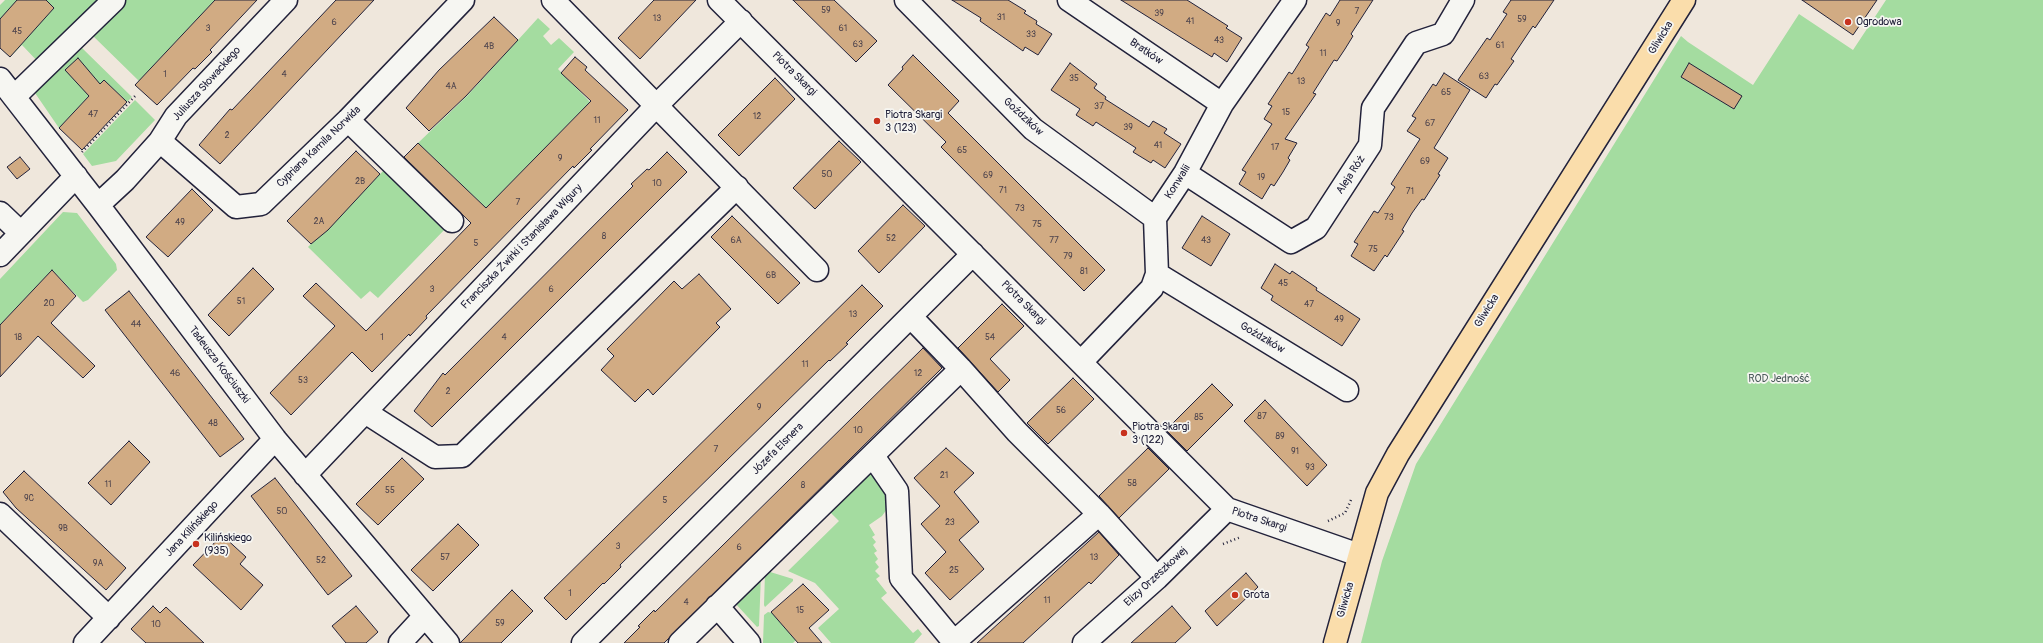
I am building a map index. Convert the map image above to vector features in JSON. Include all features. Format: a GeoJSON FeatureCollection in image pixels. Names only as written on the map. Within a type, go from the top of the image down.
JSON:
{"type":"FeatureCollection","features":[{"type":"Feature","properties":{"kind":"main road","name":"Gliwicka"},"geometry":{"type":"LineString","coordinates":[[1335,643],[1377,493],[1398,454],[1684,0]]}},
{"type":"Feature","properties":{"kind":"street"},"geometry":{"type":"LineString","coordinates":[[14,96],[114,0]]}},
{"type":"Feature","properties":{"kind":"street","name":"Juliusza Słowackiego"},"geometry":{"type":"LineString","coordinates":[[98,204],[126,180],[160,141],[176,116],[286,0]]}},
{"type":"Feature","properties":{"kind":"street","name":"Cypriana Kamila Norwida"},"geometry":{"type":"LineString","coordinates":[[160,141],[236,207],[261,204],[348,120],[463,0]]}},
{"type":"Feature","properties":{"kind":"street"},"geometry":{"type":"LineString","coordinates":[[553,0],[817,270]]}},
{"type":"Feature","properties":{"kind":"street","name":"Piotra Skargi"},"geometry":{"type":"LineString","coordinates":[[719,0],[1227,509],[1359,555]]}},
{"type":"Feature","properties":{"kind":"street","name":"Goździków"},"geometry":{"type":"LineString","coordinates":[[906,0],[1033,129],[1155,218]]}},
{"type":"Feature","properties":{"kind":"street","name":"Bratków"},"geometry":{"type":"LineString","coordinates":[[1069,0],[1222,104]]}},
{"type":"Feature","properties":{"kind":"street","name":"Konwalii"},"geometry":{"type":"LineString","coordinates":[[1155,218],[1185,173],[1222,104],[1294,0]]}},
{"type":"Feature","properties":{"kind":"street","name":"Aleja Róż"},"geometry":{"type":"LineString","coordinates":[[1185,173],[1291,242],[1316,228],[1370,145],[1373,108],[1416,42],[1443,34],[1463,0]]}},
{"type":"Feature","properties":{"kind":"street","name":"Franciszka Żwirki i Stanisława Wigury"},"geometry":{"type":"LineString","coordinates":[[305,476],[656,106],[741,21]]}},
{"type":"Feature","properties":{"kind":"street","name":"Tadeusza Kościuszki"},"geometry":{"type":"LineString","coordinates":[[0,79],[98,204],[275,439],[424,617],[448,643]]}},
{"type":"Feature","properties":{"kind":"street"},"geometry":{"type":"LineString","coordinates":[[348,120],[452,221]]}},
{"type":"Feature","properties":{"kind":"street"},"geometry":{"type":"LineString","coordinates":[[0,255],[76,176]]}},
{"type":"Feature","properties":{"kind":"street"},"geometry":{"type":"LineString","coordinates":[[365,412],[436,457],[462,456],[737,187]]}},
{"type":"Feature","properties":{"kind":"street"},"geometry":{"type":"LineString","coordinates":[[0,213],[21,233]]}},
{"type":"Feature","properties":{"kind":"street"},"geometry":{"type":"LineString","coordinates":[[1081,362],[1152,288],[1157,274],[1155,218]]}},
{"type":"Feature","properties":{"kind":"street","name":"Józefa Elsnera"},"geometry":{"type":"LineString","coordinates":[[587,642],[973,254]]}},
{"type":"Feature","properties":{"kind":"street","name":"Goździków"},"geometry":{"type":"LineString","coordinates":[[1157,274],[1347,390]]}},
{"type":"Feature","properties":{"kind":"street"},"geometry":{"type":"LineString","coordinates":[[911,317],[962,369],[1017,432],[1099,514],[1157,578]]}},
{"type":"Feature","properties":{"kind":"street"},"geometry":{"type":"LineString","coordinates":[[680,643],[962,369]]}},
{"type":"Feature","properties":{"kind":"street","name":"Jana Kilińskiego"},"geometry":{"type":"LineString","coordinates":[[85,643],[275,439]]}},
{"type":"Feature","properties":{"kind":"street"},"geometry":{"type":"LineString","coordinates":[[873,456],[897,491],[901,578],[954,643],[1099,514]]}},
{"type":"Feature","properties":{"kind":"street","name":"Elizy Orzeszkowej"},"geometry":{"type":"LineString","coordinates":[[1084,643],[1157,578],[1227,509]]}},
{"type":"Feature","properties":{"kind":"street"},"geometry":{"type":"LineString","coordinates":[[0,514],[109,618]]}},
{"type":"Feature","properties":{"kind":"street"},"geometry":{"type":"LineString","coordinates":[[717,606],[749,643]]}},
{"type":"Feature","properties":{"kind":"street"},"geometry":{"type":"LineString","coordinates":[[400,643],[424,617]]}},
{"type":"Feature","properties":{"kind":"path"},"geometry":{"type":"LineString","coordinates":[[79,155],[137,94]]}},
{"type":"Feature","properties":{"kind":"path"},"geometry":{"type":"LineString","coordinates":[[1325,523],[1345,513],[1354,493]]}},
{"type":"Feature","properties":{"kind":"path"},"geometry":{"type":"LineString","coordinates":[[1221,545],[1244,536]]}},
{"type":"Feature","properties":{"kind":"green space"},"geometry":{"type":"Polygon","coordinates":[[[5,0],[107,0],[41,65],[22,45],[10,57],[0,48],[0,5],[5,0]]]}},
{"type":"Feature","properties":{"kind":"green space"},"geometry":{"type":"Polygon","coordinates":[[[124,0],[215,0],[139,81],[91,34],[124,0]]]}},
{"type":"Feature","properties":{"kind":"green space","name":"ROD Jedność"},"geometry":{"type":"Polygon","coordinates":[[[1886,0],[2043,0],[2043,643],[1361,643],[1382,561],[1416,464],[1681,36],[1753,85],[1799,14],[1853,50],[1886,0]]]}},
{"type":"Feature","properties":{"kind":"green space"},"geometry":{"type":"Polygon","coordinates":[[[538,18],[550,29],[543,36],[551,45],[559,38],[574,52],[558,69],[590,102],[486,208],[418,143],[467,96],[538,18]]]}},
{"type":"Feature","properties":{"kind":"green space"},"geometry":{"type":"Polygon","coordinates":[[[82,48],[132,97],[127,102],[104,80],[59,128],[35,93],[82,48]]]}},
{"type":"Feature","properties":{"kind":"green space"},"geometry":{"type":"Polygon","coordinates":[[[135,100],[155,120],[116,161],[92,166],[83,154],[135,100]]]}},
{"type":"Feature","properties":{"kind":"green space"},"geometry":{"type":"Polygon","coordinates":[[[387,167],[448,226],[378,298],[370,291],[361,299],[308,247],[387,167]]]}},
{"type":"Feature","properties":{"kind":"green space"},"geometry":{"type":"Polygon","coordinates":[[[63,212],[77,213],[116,264],[117,270],[88,300],[83,302],[52,270],[0,325],[0,279],[63,212]]]}},
{"type":"Feature","properties":{"kind":"green space"},"geometry":{"type":"Polygon","coordinates":[[[869,469],[886,482],[887,509],[882,516],[869,525],[875,535],[872,537],[876,542],[873,545],[877,551],[874,553],[878,559],[875,562],[879,567],[875,571],[880,576],[876,579],[887,593],[881,598],[913,633],[918,629],[922,634],[914,643],[831,643],[818,628],[839,609],[815,583],[788,571],[839,521],[825,507],[869,469]]]}},
{"type":"Feature","properties":{"kind":"green space"},"geometry":{"type":"Polygon","coordinates":[[[767,571],[793,579],[793,581],[765,607],[765,573],[767,571]]]}},
{"type":"Feature","properties":{"kind":"green space"},"geometry":{"type":"Polygon","coordinates":[[[761,575],[759,626],[757,627],[734,602],[761,575]]]}},
{"type":"Feature","properties":{"kind":"green space"},"geometry":{"type":"Polygon","coordinates":[[[768,612],[772,613],[796,640],[793,643],[763,643],[764,615],[768,612]]]}},
{"type":"Feature","properties":{"kind":"building"},"geometry":{"type":"Polygon","coordinates":[[[17,0],[46,0],[54,8],[10,57],[0,48],[0,19],[17,0]]]}},
{"type":"Feature","properties":{"kind":"building"},"geometry":{"type":"Polygon","coordinates":[[[215,0],[257,0],[210,50],[212,52],[195,69],[193,68],[157,105],[135,85],[215,0]]]}},
{"type":"Feature","properties":{"kind":"building"},"geometry":{"type":"Polygon","coordinates":[[[336,0],[374,0],[220,164],[199,145],[230,109],[232,110],[336,0]]]}},
{"type":"Feature","properties":{"kind":"building"},"geometry":{"type":"Polygon","coordinates":[[[654,0],[696,0],[640,59],[618,38],[654,0]]]}},
{"type":"Feature","properties":{"kind":"building"},"geometry":{"type":"Polygon","coordinates":[[[793,0],[834,0],[877,41],[856,62],[793,0]]]}},
{"type":"Feature","properties":{"kind":"building"},"geometry":{"type":"Polygon","coordinates":[[[952,0],[1008,0],[1026,11],[1024,13],[1037,21],[1036,24],[1052,34],[1038,55],[1025,47],[1023,51],[980,21],[981,18],[952,0]]]}},
{"type":"Feature","properties":{"kind":"building"},"geometry":{"type":"Polygon","coordinates":[[[1121,0],[1187,0],[1228,26],[1226,28],[1242,38],[1227,62],[1214,53],[1212,57],[1121,0]]]}},
{"type":"Feature","properties":{"kind":"building"},"geometry":{"type":"Polygon","coordinates":[[[1340,0],[1373,0],[1351,34],[1353,36],[1345,49],[1337,61],[1334,60],[1313,93],[1316,94],[1285,139],[1297,143],[1288,158],[1290,160],[1283,172],[1274,186],[1271,184],[1262,199],[1239,184],[1246,172],[1242,170],[1272,124],[1264,119],[1272,106],[1268,104],[1289,72],[1292,74],[1309,47],[1306,45],[1326,13],[1330,16],[1340,0]]]}},
{"type":"Feature","properties":{"kind":"building"},"geometry":{"type":"Polygon","coordinates":[[[1511,0],[1554,0],[1535,28],[1533,26],[1511,59],[1514,61],[1497,85],[1495,84],[1486,98],[1458,80],[1487,38],[1490,40],[1507,14],[1503,12],[1511,0]]]}},
{"type":"Feature","properties":{"kind":"building","name":"Ogrodowa"},"geometry":{"type":"Polygon","coordinates":[[[1802,0],[1877,0],[1853,35],[1802,0]]]}},
{"type":"Feature","properties":{"kind":"building"},"geometry":{"type":"Polygon","coordinates":[[[494,17],[518,40],[466,96],[429,131],[406,108],[439,70],[494,17]]]}},
{"type":"Feature","properties":{"kind":"building"},"geometry":{"type":"Polygon","coordinates":[[[913,55],[959,101],[948,113],[1105,270],[1084,291],[941,147],[946,142],[888,85],[903,69],[902,67],[913,55]]]}},
{"type":"Feature","properties":{"kind":"building"},"geometry":{"type":"Polygon","coordinates":[[[575,57],[587,67],[585,70],[628,110],[590,149],[592,150],[574,168],[573,166],[426,316],[427,318],[410,336],[409,334],[372,372],[352,352],[291,415],[270,393],[335,326],[303,296],[316,283],[366,331],[471,223],[404,157],[418,143],[486,208],[591,101],[561,73],[575,57]]]}},
{"type":"Feature","properties":{"kind":"building"},"geometry":{"type":"Polygon","coordinates":[[[78,58],[100,84],[104,80],[127,102],[82,150],[59,128],[89,96],[65,70],[78,58]]]}},
{"type":"Feature","properties":{"kind":"building"},"geometry":{"type":"Polygon","coordinates":[[[1070,63],[1097,84],[1094,88],[1106,97],[1105,99],[1149,127],[1153,121],[1167,129],[1164,133],[1181,144],[1165,168],[1153,160],[1151,163],[1133,152],[1136,148],[1096,122],[1093,126],[1076,115],[1080,109],[1051,90],[1070,63]]]}},
{"type":"Feature","properties":{"kind":"building"},"geometry":{"type":"Polygon","coordinates":[[[1689,63],[1742,96],[1734,109],[1681,77],[1689,63]]]}},
{"type":"Feature","properties":{"kind":"building"},"geometry":{"type":"Polygon","coordinates":[[[1444,73],[1470,90],[1434,148],[1448,158],[1438,174],[1440,175],[1424,200],[1422,199],[1412,213],[1402,230],[1404,231],[1387,257],[1385,255],[1374,271],[1351,256],[1358,244],[1354,242],[1374,211],[1378,213],[1395,187],[1391,184],[1420,139],[1407,131],[1416,118],[1412,116],[1433,84],[1436,86],[1444,73]]]}},
{"type":"Feature","properties":{"kind":"building"},"geometry":{"type":"Polygon","coordinates":[[[775,78],[795,99],[739,156],[718,135],[775,78]]]}},
{"type":"Feature","properties":{"kind":"building"},"geometry":{"type":"Polygon","coordinates":[[[839,141],[861,162],[815,209],[793,188],[839,141]]]}},
{"type":"Feature","properties":{"kind":"building"},"geometry":{"type":"Polygon","coordinates":[[[356,151],[380,174],[328,230],[311,244],[287,221],[356,151]]]}},
{"type":"Feature","properties":{"kind":"building"},"geometry":{"type":"Polygon","coordinates":[[[667,152],[687,172],[432,427],[414,411],[443,373],[445,375],[633,186],[631,184],[647,169],[649,170],[667,152]]]}},
{"type":"Feature","properties":{"kind":"building"},"geometry":{"type":"Polygon","coordinates":[[[20,157],[30,169],[17,179],[7,167],[20,157]]]}},
{"type":"Feature","properties":{"kind":"building"},"geometry":{"type":"Polygon","coordinates":[[[192,189],[213,210],[168,257],[146,237],[192,189]]]}},
{"type":"Feature","properties":{"kind":"building"},"geometry":{"type":"Polygon","coordinates":[[[903,205],[925,226],[879,273],[858,251],[903,205]]]}},
{"type":"Feature","properties":{"kind":"building"},"geometry":{"type":"Polygon","coordinates":[[[732,216],[800,283],[778,304],[711,237],[732,216]]]}},
{"type":"Feature","properties":{"kind":"building"},"geometry":{"type":"Polygon","coordinates":[[[1202,216],[1230,234],[1211,266],[1182,248],[1202,216]]]}},
{"type":"Feature","properties":{"kind":"building"},"geometry":{"type":"Polygon","coordinates":[[[1275,264],[1290,274],[1292,271],[1317,288],[1316,290],[1360,319],[1342,346],[1271,300],[1273,296],[1261,288],[1275,264]]]}},
{"type":"Feature","properties":{"kind":"building"},"geometry":{"type":"Polygon","coordinates":[[[253,268],[274,289],[229,336],[208,315],[253,268]]]}},
{"type":"Feature","properties":{"kind":"building"},"geometry":{"type":"Polygon","coordinates":[[[52,270],[76,296],[51,323],[95,366],[83,378],[38,336],[0,377],[0,325],[52,270]]]}},
{"type":"Feature","properties":{"kind":"building"},"geometry":{"type":"Polygon","coordinates":[[[699,274],[731,309],[716,323],[720,327],[653,395],[648,389],[635,402],[601,370],[614,356],[607,349],[674,281],[682,289],[699,274]]]}},
{"type":"Feature","properties":{"kind":"building"},"geometry":{"type":"Polygon","coordinates":[[[862,285],[883,306],[846,343],[848,344],[830,361],[829,360],[566,620],[544,598],[862,285]]]}},
{"type":"Feature","properties":{"kind":"building"},"geometry":{"type":"Polygon","coordinates":[[[129,291],[244,439],[220,457],[105,310],[129,291]]]}},
{"type":"Feature","properties":{"kind":"building"},"geometry":{"type":"Polygon","coordinates":[[[1002,304],[1024,326],[990,359],[1010,380],[998,392],[958,348],[1002,304]]]}},
{"type":"Feature","properties":{"kind":"building"},"geometry":{"type":"Polygon","coordinates":[[[923,348],[942,368],[664,643],[624,643],[654,610],[655,612],[923,348]]]}},
{"type":"Feature","properties":{"kind":"building"},"geometry":{"type":"Polygon","coordinates":[[[1073,378],[1094,399],[1048,444],[1027,423],[1073,378]]]}},
{"type":"Feature","properties":{"kind":"building"},"geometry":{"type":"Polygon","coordinates":[[[1212,384],[1233,405],[1187,451],[1166,430],[1212,384]]]}},
{"type":"Feature","properties":{"kind":"building"},"geometry":{"type":"Polygon","coordinates":[[[1265,400],[1327,465],[1307,486],[1244,421],[1265,400]]]}},
{"type":"Feature","properties":{"kind":"building"},"geometry":{"type":"Polygon","coordinates":[[[129,441],[150,462],[111,505],[88,483],[129,441]]]}},
{"type":"Feature","properties":{"kind":"building"},"geometry":{"type":"Polygon","coordinates":[[[946,448],[974,473],[954,492],[979,522],[959,540],[984,569],[950,600],[925,573],[946,552],[921,524],[940,506],[914,478],[946,448]]]}},
{"type":"Feature","properties":{"kind":"building"},"geometry":{"type":"Polygon","coordinates":[[[1148,448],[1169,469],[1119,518],[1099,496],[1148,448]]]}},
{"type":"Feature","properties":{"kind":"building"},"geometry":{"type":"Polygon","coordinates":[[[402,458],[424,479],[378,525],[356,504],[402,458]]]}},
{"type":"Feature","properties":{"kind":"building"},"geometry":{"type":"Polygon","coordinates":[[[24,471],[126,568],[106,590],[16,508],[3,492],[24,471]]]}},
{"type":"Feature","properties":{"kind":"building"},"geometry":{"type":"Polygon","coordinates":[[[275,478],[352,576],[328,595],[251,496],[275,478]]]}},
{"type":"Feature","properties":{"kind":"building"},"geometry":{"type":"Polygon","coordinates":[[[458,524],[479,545],[433,591],[411,570],[458,524]]]}},
{"type":"Feature","properties":{"kind":"building"},"geometry":{"type":"Polygon","coordinates":[[[1099,532],[1119,555],[1091,584],[1089,582],[1023,643],[977,643],[1099,532]]]}},
{"type":"Feature","properties":{"kind":"building"},"geometry":{"type":"Polygon","coordinates":[[[222,535],[246,557],[240,564],[263,585],[241,610],[193,565],[222,535]]]}},
{"type":"Feature","properties":{"kind":"building","name":"Grota"},"geometry":{"type":"Polygon","coordinates":[[[1246,573],[1258,587],[1217,626],[1205,611],[1246,573]]]}},
{"type":"Feature","properties":{"kind":"building"},"geometry":{"type":"Polygon","coordinates":[[[803,584],[829,610],[809,628],[822,643],[798,643],[771,612],[803,584]]]}},
{"type":"Feature","properties":{"kind":"building"},"geometry":{"type":"Polygon","coordinates":[[[512,590],[533,611],[501,643],[460,643],[512,590]]]}},
{"type":"Feature","properties":{"kind":"building"},"geometry":{"type":"Polygon","coordinates":[[[153,606],[160,613],[166,607],[204,643],[146,643],[131,629],[153,606]]]}},
{"type":"Feature","properties":{"kind":"building"},"geometry":{"type":"Polygon","coordinates":[[[356,606],[378,632],[366,643],[346,643],[332,626],[356,606]]]}},
{"type":"Feature","properties":{"kind":"building"},"geometry":{"type":"Polygon","coordinates":[[[1172,606],[1191,628],[1175,643],[1131,643],[1172,606]]]}},
{"type":"Feature","properties":{"kind":"place","name":"Ogrodowa"},"geometry":{"type":"Point","coordinates":[1848,22]}},
{"type":"Feature","properties":{"kind":"place","name":"Piotra Skargi 3 (123)"},"geometry":{"type":"Point","coordinates":[877,121]}},
{"type":"Feature","properties":{"kind":"place","name":"Piotra Skargi 3 (122)"},"geometry":{"type":"Point","coordinates":[1124,433]}},
{"type":"Feature","properties":{"kind":"place","name":"Kilińskiego (935)"},"geometry":{"type":"Point","coordinates":[196,544]}},
{"type":"Feature","properties":{"kind":"place","name":"Grota"},"geometry":{"type":"Point","coordinates":[1235,595]}}]}
